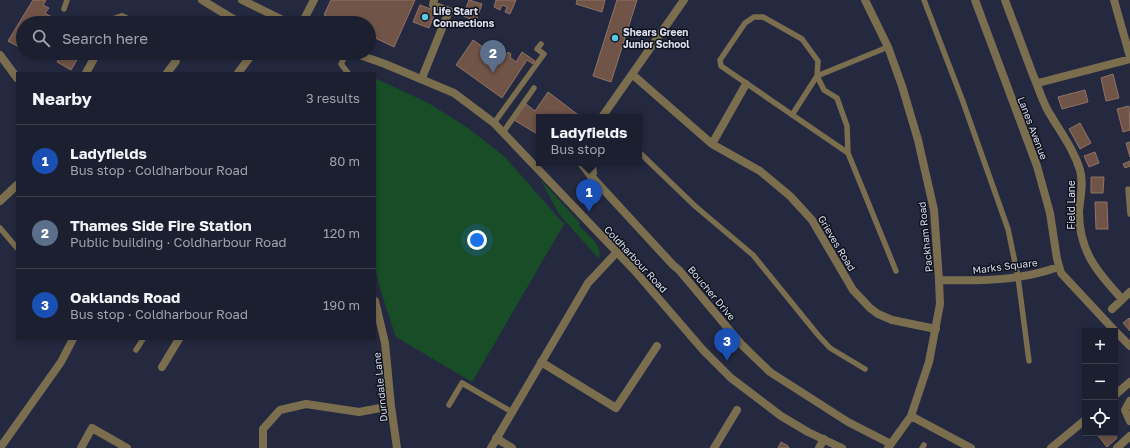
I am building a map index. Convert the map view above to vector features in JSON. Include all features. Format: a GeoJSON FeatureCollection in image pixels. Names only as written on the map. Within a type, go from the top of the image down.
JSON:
{"type":"FeatureCollection","features":[{"type":"Feature","properties":{"kind":"street"},"geometry":{"type":"LineString","coordinates":[[203,0],[229,16]]}},
{"type":"Feature","properties":{"kind":"street"},"geometry":{"type":"LineString","coordinates":[[242,0],[275,16]]}},
{"type":"Feature","properties":{"kind":"street"},"geometry":{"type":"LineString","coordinates":[[306,16],[314,0]]}},
{"type":"Feature","properties":{"kind":"street"},"geometry":{"type":"LineString","coordinates":[[422,78],[449,11],[433,5],[434,0]]}},
{"type":"Feature","properties":{"kind":"street"},"geometry":{"type":"LineString","coordinates":[[604,114],[633,75],[684,0]]}},
{"type":"Feature","properties":{"kind":"street","name":"Packham Road"},"geometry":{"type":"LineString","coordinates":[[865,0],[888,47],[902,86],[918,140],[932,202],[939,280],[940,304],[929,362],[911,416],[890,446]]}},
{"type":"Feature","properties":{"kind":"street","name":"Lanes Avenue"},"geometry":{"type":"LineString","coordinates":[[975,0],[1037,166],[1050,213],[1058,267]]}},
{"type":"Feature","properties":{"kind":"street","name":"Field Lane"},"geometry":{"type":"LineString","coordinates":[[1005,0],[1033,75],[1038,83],[1044,104],[1068,143],[1080,172],[1080,224],[1088,255],[1098,273],[1122,299]]}},
{"type":"Feature","properties":{"kind":"street"},"geometry":{"type":"LineString","coordinates":[[1038,83],[1130,58],[1128,38],[1114,0]]}},
{"type":"Feature","properties":{"kind":"street"},"geometry":{"type":"LineString","coordinates":[[0,55],[16,77]]}},
{"type":"Feature","properties":{"kind":"street"},"geometry":{"type":"LineString","coordinates":[[87,72],[93,60]]}},
{"type":"Feature","properties":{"kind":"street"},"geometry":{"type":"LineString","coordinates":[[168,72],[176,60]]}},
{"type":"Feature","properties":{"kind":"street"},"geometry":{"type":"LineString","coordinates":[[239,72],[248,60]]}},
{"type":"Feature","properties":{"kind":"street","name":"Coldharbour Road"},"geometry":{"type":"LineString","coordinates":[[373,60],[422,78],[454,93],[504,131],[536,165]]}},
{"type":"Feature","properties":{"kind":"street","name":"Grieves Road"},"geometry":{"type":"LineString","coordinates":[[633,75],[712,144],[765,175],[803,209],[820,232],[853,290],[870,308],[878,314],[892,320],[936,329]]}},
{"type":"Feature","properties":{"kind":"street"},"geometry":{"type":"LineString","coordinates":[[712,144],[746,84]]}},
{"type":"Feature","properties":{"kind":"street","name":"Coldharbour Road"},"geometry":{"type":"LineString","coordinates":[[537,166],[657,294],[703,350],[731,378],[769,408],[824,440],[842,448]]}},
{"type":"Feature","properties":{"kind":"street","name":"Boucher Drive"},"geometry":{"type":"LineString","coordinates":[[583,166],[679,270],[742,346],[770,372],[848,422],[890,446]]}},
{"type":"Feature","properties":{"kind":"street"},"geometry":{"type":"LineString","coordinates":[[591,176],[593,173],[592,166]]}},
{"type":"Feature","properties":{"kind":"street"},"geometry":{"type":"LineString","coordinates":[[0,201],[16,186]]}},
{"type":"Feature","properties":{"kind":"street"},"geometry":{"type":"LineString","coordinates":[[490,448],[588,283],[617,252]]}},
{"type":"Feature","properties":{"kind":"street"},"geometry":{"type":"LineString","coordinates":[[1058,267],[1064,278],[1112,328]]}},
{"type":"Feature","properties":{"kind":"street","name":"Marks Square"},"geometry":{"type":"LineString","coordinates":[[939,280],[981,281],[1018,277],[1041,273],[1058,267]]}},
{"type":"Feature","properties":{"kind":"street"},"geometry":{"type":"LineString","coordinates":[[1112,309],[1122,299],[1130,294]]}},
{"type":"Feature","properties":{"kind":"street","name":"Durndale Lane"},"geometry":{"type":"LineString","coordinates":[[376,305],[385,343],[397,448]]}},
{"type":"Feature","properties":{"kind":"street"},"geometry":{"type":"LineString","coordinates":[[1118,334],[1130,346]]}},
{"type":"Feature","properties":{"kind":"street"},"geometry":{"type":"LineString","coordinates":[[0,448],[61,362],[72,340]]}},
{"type":"Feature","properties":{"kind":"street"},"geometry":{"type":"LineString","coordinates":[[162,367],[178,340]]}},
{"type":"Feature","properties":{"kind":"street"},"geometry":{"type":"LineString","coordinates":[[541,362],[616,408],[657,346]]}},
{"type":"Feature","properties":{"kind":"street"},"geometry":{"type":"LineString","coordinates":[[1118,392],[1130,382]]}},
{"type":"Feature","properties":{"kind":"street"},"geometry":{"type":"LineString","coordinates":[[1130,401],[1126,406],[1125,411],[1130,421]]}},
{"type":"Feature","properties":{"kind":"street"},"geometry":{"type":"LineString","coordinates":[[263,448],[263,429],[280,410],[306,404],[359,412],[391,406]]}},
{"type":"Feature","properties":{"kind":"street"},"geometry":{"type":"LineString","coordinates":[[714,448],[736,410]]}},
{"type":"Feature","properties":{"kind":"street"},"geometry":{"type":"LineString","coordinates":[[911,416],[971,448]]}},
{"type":"Feature","properties":{"kind":"street"},"geometry":{"type":"LineString","coordinates":[[1051,448],[1082,422]]}},
{"type":"Feature","properties":{"kind":"street"},"geometry":{"type":"LineString","coordinates":[[81,448],[92,428],[127,448]]}},
{"type":"Feature","properties":{"kind":"street"},"geometry":{"type":"LineString","coordinates":[[1117,448],[1130,436]]}},
{"type":"Feature","properties":{"kind":"street"},"geometry":{"type":"LineString","coordinates":[[496,438],[512,448]]}},
{"type":"Feature","properties":{"kind":"street"},"geometry":{"type":"LineString","coordinates":[[819,448],[824,440]]}},
{"type":"Feature","properties":{"kind":"lane"},"geometry":{"type":"LineString","coordinates":[[64,9],[67,0]]}},
{"type":"Feature","properties":{"kind":"lane"},"geometry":{"type":"LineString","coordinates":[[924,0],[962,99],[1008,229],[1018,277],[1029,361]]}},
{"type":"Feature","properties":{"kind":"lane"},"geometry":{"type":"LineString","coordinates":[[792,115],[817,76],[818,61],[802,39],[763,16],[754,17],[745,23],[720,60],[721,66],[746,84],[848,153]]}},
{"type":"Feature","properties":{"kind":"lane"},"geometry":{"type":"LineString","coordinates":[[494,123],[544,54],[537,49],[541,44]]}},
{"type":"Feature","properties":{"kind":"lane"},"geometry":{"type":"LineString","coordinates":[[817,76],[888,47]]}},
{"type":"Feature","properties":{"kind":"lane"},"geometry":{"type":"LineString","coordinates":[[343,60],[341,64],[347,72]]}},
{"type":"Feature","properties":{"kind":"lane"},"geometry":{"type":"LineString","coordinates":[[817,76],[824,90],[836,98],[839,105],[847,126],[848,153],[896,271]]}},
{"type":"Feature","properties":{"kind":"lane"},"geometry":{"type":"LineString","coordinates":[[504,131],[534,88]]}},
{"type":"Feature","properties":{"kind":"lane"},"geometry":{"type":"LineString","coordinates":[[642,155],[695,206],[753,255],[830,348],[865,369]]}},
{"type":"Feature","properties":{"kind":"lane"},"geometry":{"type":"LineString","coordinates":[[1128,188],[1130,214]]}},
{"type":"Feature","properties":{"kind":"lane"},"geometry":{"type":"LineString","coordinates":[[0,228],[16,247]]}},
{"type":"Feature","properties":{"kind":"lane"},"geometry":{"type":"LineString","coordinates":[[136,350],[142,340]]}},
{"type":"Feature","properties":{"kind":"lane"},"geometry":{"type":"LineString","coordinates":[[449,405],[462,383],[512,412]]}},
{"type":"Feature","properties":{"kind":"green space"},"geometry":{"type":"Polygon","coordinates":[[[376,78],[430,104],[468,128],[505,157],[564,224],[472,382],[396,337],[381,292],[376,271],[376,78]]]}},
{"type":"Feature","properties":{"kind":"green space"},"geometry":{"type":"Polygon","coordinates":[[[540,179],[580,223],[579,226],[597,245],[600,254],[599,259],[559,214],[540,179]]]}},
{"type":"Feature","properties":{"kind":"building"},"geometry":{"type":"Polygon","coordinates":[[[33,0],[46,0],[43,5],[49,8],[45,13],[50,16],[23,16],[33,0]]]}},
{"type":"Feature","properties":{"kind":"building"},"geometry":{"type":"Polygon","coordinates":[[[331,0],[415,0],[394,47],[376,38],[376,16],[324,15],[331,0]]]}},
{"type":"Feature","properties":{"kind":"building"},"geometry":{"type":"Polygon","coordinates":[[[469,0],[482,4],[476,21],[463,16],[469,0]]]}},
{"type":"Feature","properties":{"kind":"building"},"geometry":{"type":"Polygon","coordinates":[[[496,0],[516,0],[510,14],[505,12],[507,7],[502,5],[500,10],[494,7],[496,0]]]}},
{"type":"Feature","properties":{"kind":"building"},"geometry":{"type":"Polygon","coordinates":[[[577,0],[605,0],[602,12],[576,4],[577,0]]]}},
{"type":"Feature","properties":{"kind":"building","name":"Shears Green Junior School"},"geometry":{"type":"Polygon","coordinates":[[[617,0],[637,0],[611,82],[593,76],[617,0]]]}},
{"type":"Feature","properties":{"kind":"building","name":"Life Start Connections"},"geometry":{"type":"Polygon","coordinates":[[[420,5],[436,11],[429,28],[413,22],[420,5]]]}},
{"type":"Feature","properties":{"kind":"building"},"geometry":{"type":"Polygon","coordinates":[[[16,28],[16,45],[8,41],[16,28]]]}},
{"type":"Feature","properties":{"kind":"building"},"geometry":{"type":"Polygon","coordinates":[[[473,40],[502,60],[508,52],[511,54],[510,57],[516,62],[522,52],[535,61],[533,64],[527,60],[502,98],[456,65],[473,40]]]}},
{"type":"Feature","properties":{"kind":"building"},"geometry":{"type":"Polygon","coordinates":[[[58,60],[77,60],[71,70],[57,62],[58,60]]]}},
{"type":"Feature","properties":{"kind":"building"},"geometry":{"type":"Polygon","coordinates":[[[1113,74],[1119,98],[1106,101],[1101,78],[1113,74]]]}},
{"type":"Feature","properties":{"kind":"building"},"geometry":{"type":"Polygon","coordinates":[[[1085,90],[1088,102],[1062,109],[1058,97],[1085,90]]]}},
{"type":"Feature","properties":{"kind":"building"},"geometry":{"type":"Polygon","coordinates":[[[548,92],[577,114],[536,114],[536,133],[514,120],[526,104],[535,111],[548,92]]]}},
{"type":"Feature","properties":{"kind":"building"},"geometry":{"type":"Polygon","coordinates":[[[1129,106],[1130,130],[1123,132],[1117,109],[1129,106]]]}},
{"type":"Feature","properties":{"kind":"building"},"geometry":{"type":"Polygon","coordinates":[[[1080,123],[1091,143],[1080,149],[1069,129],[1080,123]]]}},
{"type":"Feature","properties":{"kind":"building"},"geometry":{"type":"Polygon","coordinates":[[[1130,142],[1130,157],[1126,143],[1130,142]]]}},
{"type":"Feature","properties":{"kind":"building"},"geometry":{"type":"Polygon","coordinates":[[[1095,152],[1099,163],[1089,167],[1084,156],[1095,152]]]}},
{"type":"Feature","properties":{"kind":"building"},"geometry":{"type":"Polygon","coordinates":[[[1130,161],[1130,166],[1125,168],[1123,164],[1130,161]]]}},
{"type":"Feature","properties":{"kind":"building"},"geometry":{"type":"Polygon","coordinates":[[[1091,177],[1104,177],[1103,193],[1091,193],[1091,177]]]}},
{"type":"Feature","properties":{"kind":"building"},"geometry":{"type":"Polygon","coordinates":[[[1095,202],[1107,202],[1108,229],[1096,229],[1095,202]]]}},
{"type":"Feature","properties":{"kind":"building"},"geometry":{"type":"Polygon","coordinates":[[[1129,318],[1130,319],[1130,331],[1123,323],[1129,318]]]}},
{"type":"Feature","properties":{"kind":"building"},"geometry":{"type":"Polygon","coordinates":[[[1098,436],[1115,436],[1117,438],[1107,447],[1098,436]]]}},
{"type":"Feature","properties":{"kind":"building"},"geometry":{"type":"Polygon","coordinates":[[[781,442],[788,446],[789,448],[778,448],[781,442]]]}},
{"type":"Feature","properties":{"kind":"place","name":"Life Start Connections"},"geometry":{"type":"Point","coordinates":[425,17]}},
{"type":"Feature","properties":{"kind":"place","name":"Shears Green Junior School"},"geometry":{"type":"Point","coordinates":[615,38]}},
{"type":"Feature","properties":{"kind":"place","name":"Thames Side Fire Station"},"geometry":{"type":"Point","coordinates":[493,73]}},
{"type":"Feature","properties":{"kind":"place","name":"Ladyfields"},"geometry":{"type":"Point","coordinates":[589,212]}},
{"type":"Feature","properties":{"kind":"place","name":"Oaklands Road"},"geometry":{"type":"Point","coordinates":[727,361]}}]}
